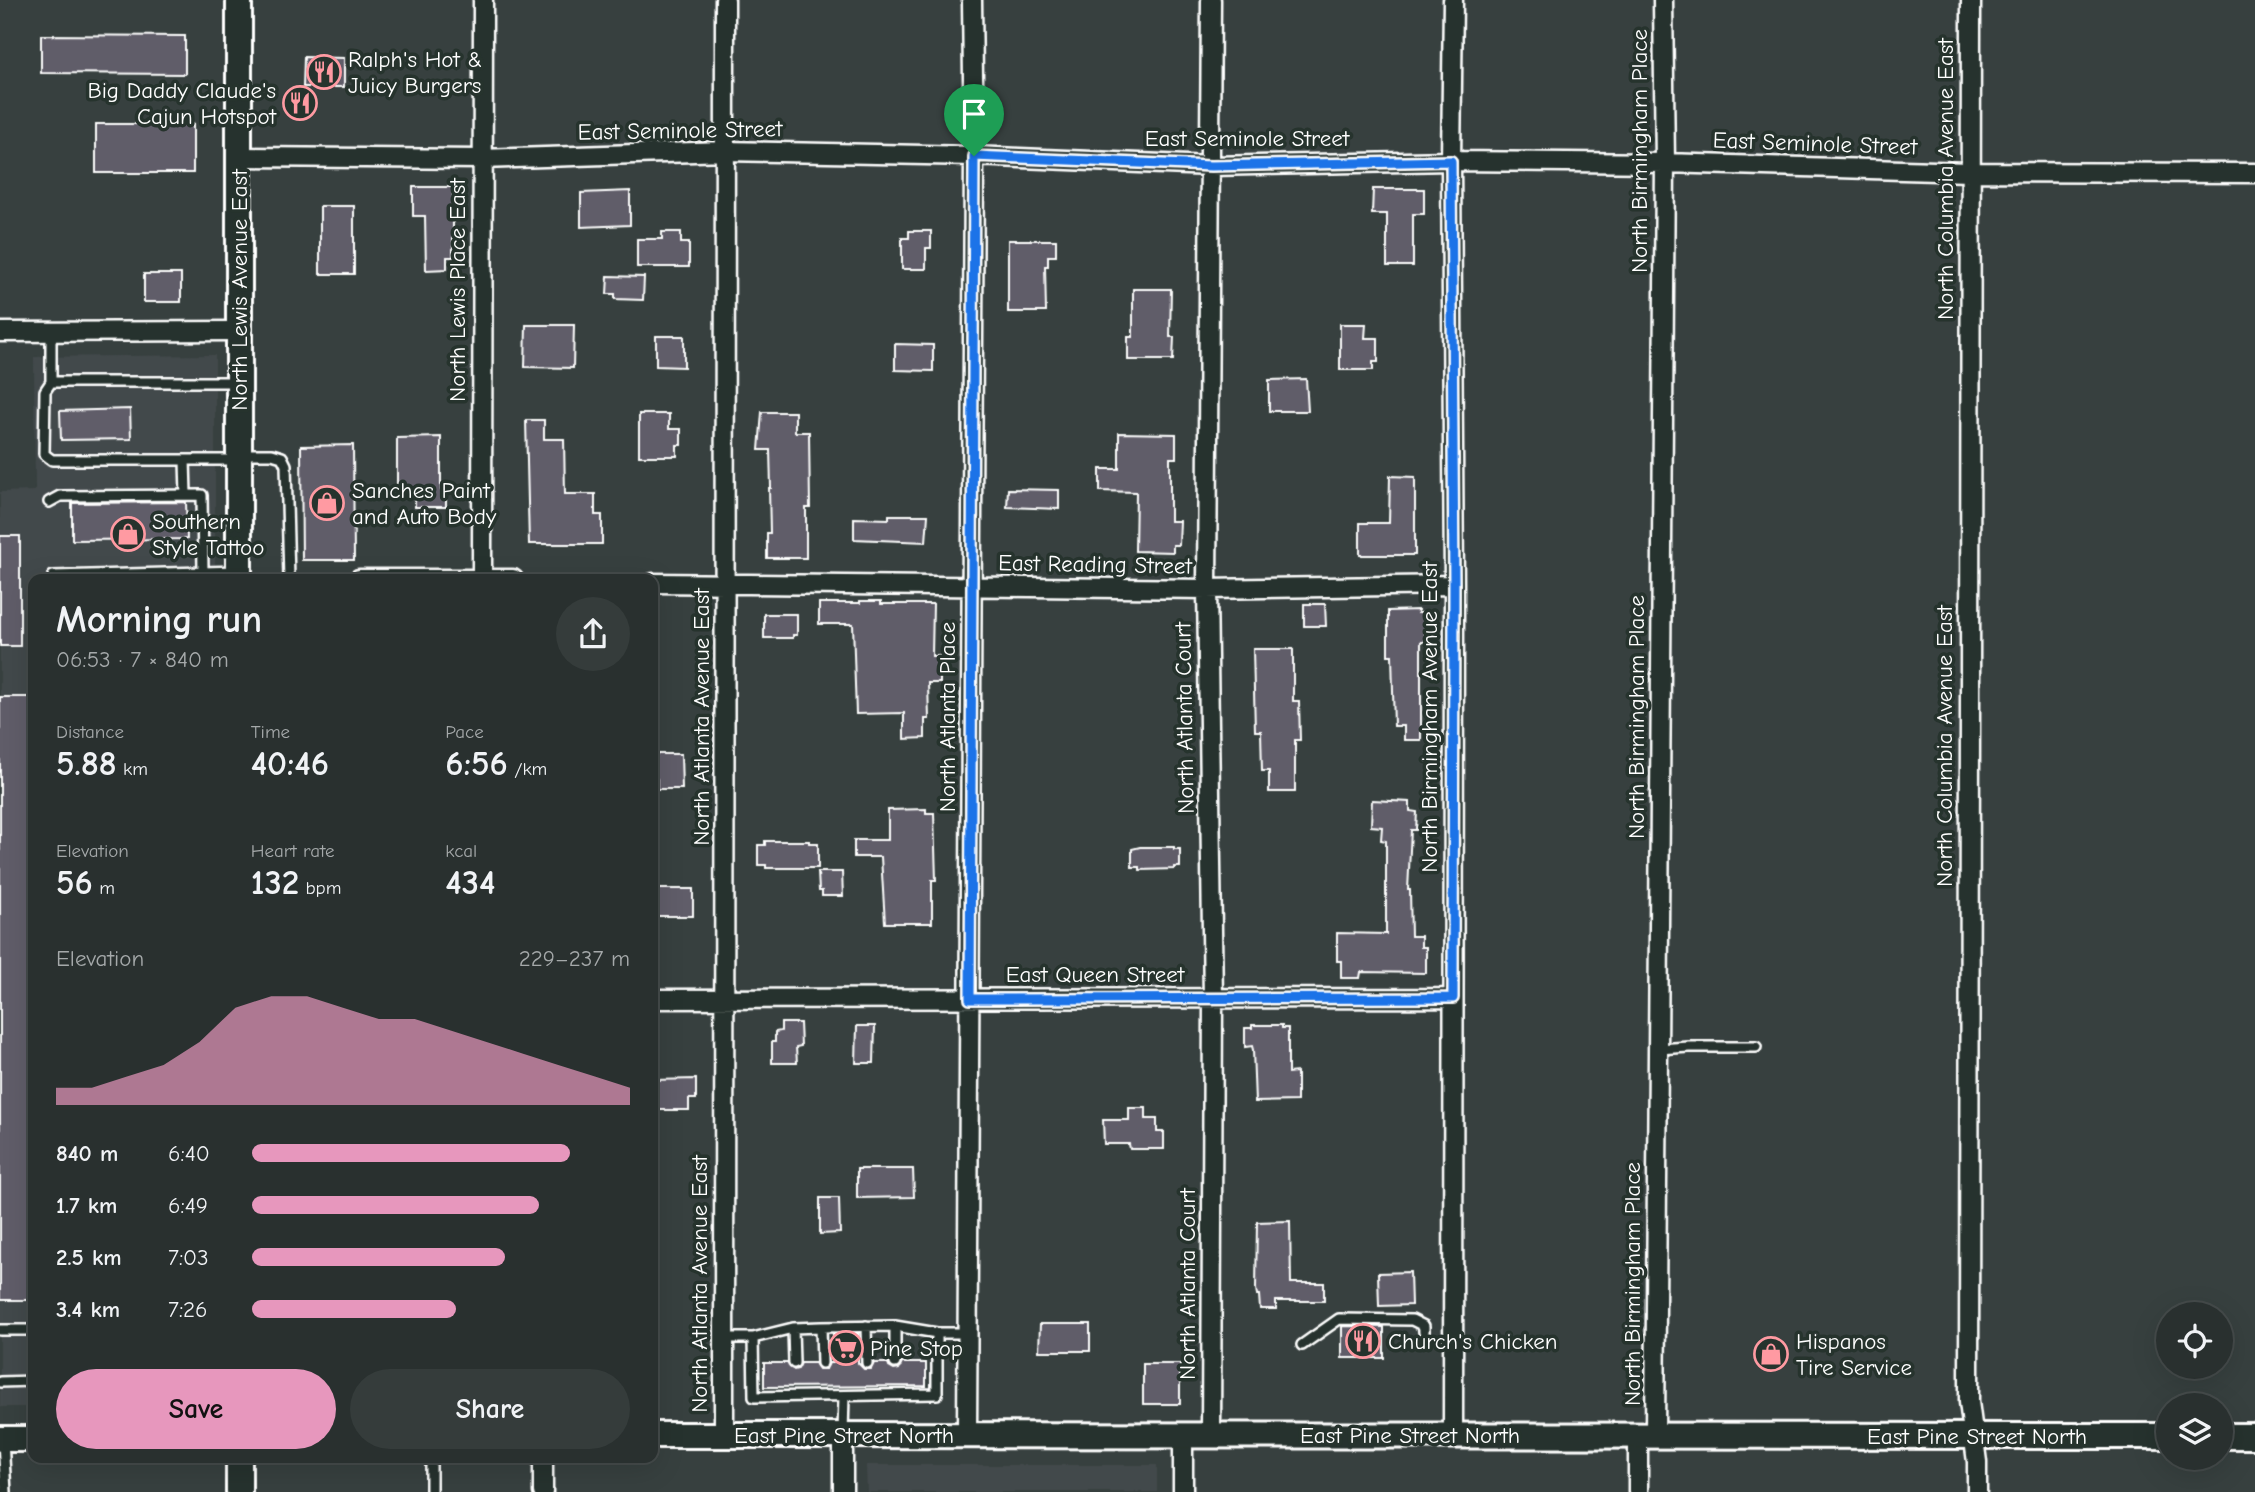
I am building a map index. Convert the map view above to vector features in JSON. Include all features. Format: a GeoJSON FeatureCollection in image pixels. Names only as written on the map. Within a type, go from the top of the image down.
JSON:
{"type":"FeatureCollection","features":[{"type":"Feature","properties":{"kind":"main road","name":"North Lewis Avenue East"},"geometry":{"type":"LineString","coordinates":[[239,0],[239,574]]}},
{"type":"Feature","properties":{"kind":"main road","name":"East Pine Street North"},"geometry":{"type":"LineString","coordinates":[[658,1435],[2156,1436]]}},
{"type":"Feature","properties":{"kind":"main road"},"geometry":{"type":"LineString","coordinates":[[2233,1436],[2255,1436]]}},
{"type":"Feature","properties":{"kind":"main road"},"geometry":{"type":"LineString","coordinates":[[2,1439],[28,1439]]}},
{"type":"Feature","properties":{"kind":"main road"},"geometry":{"type":"LineString","coordinates":[[239,1463],[239,1492]]}},
{"type":"Feature","properties":{"kind":"street","name":"North Lewis Place East"},"geometry":{"type":"LineString","coordinates":[[482,574],[483,0]]}},
{"type":"Feature","properties":{"kind":"street","name":"North Atlanta Avenue East"},"geometry":{"type":"LineString","coordinates":[[724,1435],[725,0]]}},
{"type":"Feature","properties":{"kind":"street","name":"North Atlanta Place"},"geometry":{"type":"LineString","coordinates":[[967,1435],[974,156],[972,0]]}},
{"type":"Feature","properties":{"kind":"street","name":"North Atlanta Court"},"geometry":{"type":"LineString","coordinates":[[1211,0],[1207,589],[1213,999],[1211,1435]]}},
{"type":"Feature","properties":{"kind":"street","name":"North Birmingham Avenue East"},"geometry":{"type":"LineString","coordinates":[[1453,0],[1453,1434]]}},
{"type":"Feature","properties":{"kind":"street","name":"North Birmingham Place"},"geometry":{"type":"LineString","coordinates":[[1638,1492],[1646,1435],[1658,1049],[1665,163],[1662,0]]}},
{"type":"Feature","properties":{"kind":"street","name":"North Columbia Avenue East"},"geometry":{"type":"LineString","coordinates":[[1971,0],[1969,1402],[1977,1462],[1977,1492]]}},
{"type":"Feature","properties":{"kind":"street","name":"East Seminole Street"},"geometry":{"type":"LineString","coordinates":[[239,157],[482,159],[725,151],[974,156],[1211,166],[1451,161],[1665,163],[1969,172],[2255,173]]}},
{"type":"Feature","properties":{"kind":"street"},"geometry":{"type":"LineString","coordinates":[[0,332],[238,331]]}},
{"type":"Feature","properties":{"kind":"street","name":"East Reading Street"},"geometry":{"type":"LineString","coordinates":[[658,583],[1207,589],[1454,585]]}},
{"type":"Feature","properties":{"kind":"street","name":"East Queen Street"},"geometry":{"type":"LineString","coordinates":[[658,999],[1453,998]]}},
{"type":"Feature","properties":{"kind":"street"},"geometry":{"type":"LineString","coordinates":[[843,1434],[843,1492]]}},
{"type":"Feature","properties":{"kind":"street"},"geometry":{"type":"LineString","coordinates":[[1182,1492],[1183,1435]]}},
{"type":"Feature","properties":{"kind":"street"},"geometry":{"type":"LineString","coordinates":[[543,1463],[543,1492]]}},
{"type":"Feature","properties":{"kind":"lane"},"geometry":{"type":"LineString","coordinates":[[51,332],[51,382],[45,391],[44,454],[52,460],[185,460],[272,454],[282,457],[286,465],[289,574]]}},
{"type":"Feature","properties":{"kind":"lane"},"geometry":{"type":"LineString","coordinates":[[51,382],[239,382]]}},
{"type":"Feature","properties":{"kind":"lane"},"geometry":{"type":"LineString","coordinates":[[185,460],[186,495]]}},
{"type":"Feature","properties":{"kind":"lane"},"geometry":{"type":"LineString","coordinates":[[49,502],[60,496],[202,495],[203,574]]}},
{"type":"Feature","properties":{"kind":"lane"},"geometry":{"type":"LineString","coordinates":[[1658,1049],[1756,1047]]}},
{"type":"Feature","properties":{"kind":"lane"},"geometry":{"type":"LineString","coordinates":[[1303,1345],[1339,1319],[1412,1320],[1424,1326],[1424,1332]]}},
{"type":"Feature","properties":{"kind":"lane"},"geometry":{"type":"LineString","coordinates":[[723,1338],[752,1338],[793,1328],[866,1326],[895,1326],[937,1333],[968,1333]]}},
{"type":"Feature","properties":{"kind":"lane"},"geometry":{"type":"LineString","coordinates":[[866,1326],[867,1363]]}},
{"type":"Feature","properties":{"kind":"lane"},"geometry":{"type":"LineString","coordinates":[[895,1326],[895,1363]]}},
{"type":"Feature","properties":{"kind":"lane"},"geometry":{"type":"LineString","coordinates":[[821,1327],[822,1363]]}},
{"type":"Feature","properties":{"kind":"lane"},"geometry":{"type":"LineString","coordinates":[[793,1328],[794,1363]]}},
{"type":"Feature","properties":{"kind":"lane"},"geometry":{"type":"LineString","coordinates":[[0,1330],[28,1330]]}},
{"type":"Feature","properties":{"kind":"lane"},"geometry":{"type":"LineString","coordinates":[[752,1338],[754,1397],[794,1391],[823,1391],[844,1396],[868,1391],[895,1390],[937,1394],[937,1333]]}},
{"type":"Feature","properties":{"kind":"lane"},"geometry":{"type":"LineString","coordinates":[[0,1382],[28,1381]]}},
{"type":"Feature","properties":{"kind":"lane"},"geometry":{"type":"LineString","coordinates":[[843,1434],[844,1396]]}},
{"type":"Feature","properties":{"kind":"lane"},"geometry":{"type":"LineString","coordinates":[[2,1439],[6,1492]]}},
{"type":"Feature","properties":{"kind":"lane"},"geometry":{"type":"LineString","coordinates":[[431,1463],[431,1492]]}},
{"type":"Feature","properties":{"kind":"shaded area"},"geometry":{"type":"Polygon","coordinates":[[[215,355],[215,574],[28,574],[28,1407],[0,1407],[0,492],[35,491],[34,357],[215,355]]]}},
{"type":"Feature","properties":{"kind":"shaded area"},"geometry":{"type":"Polygon","coordinates":[[[866,1465],[1157,1465],[1157,1492],[867,1492],[866,1465]]]}},
{"type":"Feature","properties":{"kind":"building"},"geometry":{"type":"Polygon","coordinates":[[[41,35],[185,36],[185,74],[41,73],[41,35]]]}},
{"type":"Feature","properties":{"kind":"building","name":"Ralph's Hot & Juicy Burgers"},"geometry":{"type":"Polygon","coordinates":[[[304,57],[344,58],[344,87],[303,87],[304,57]]]}},
{"type":"Feature","properties":{"kind":"building"},"geometry":{"type":"Polygon","coordinates":[[[96,124],[193,124],[193,173],[96,173],[96,124]]]}},
{"type":"Feature","properties":{"kind":"building"},"geometry":{"type":"Polygon","coordinates":[[[413,187],[453,187],[453,257],[447,257],[447,269],[426,270],[425,216],[413,216],[413,187]]]}},
{"type":"Feature","properties":{"kind":"building"},"geometry":{"type":"Polygon","coordinates":[[[1373,189],[1424,189],[1424,214],[1413,214],[1413,266],[1387,266],[1387,214],[1372,214],[1373,189]]]}},
{"type":"Feature","properties":{"kind":"building"},"geometry":{"type":"Polygon","coordinates":[[[630,191],[630,225],[581,227],[581,193],[630,191]]]}},
{"type":"Feature","properties":{"kind":"building"},"geometry":{"type":"Polygon","coordinates":[[[320,206],[354,206],[354,274],[320,274],[320,206]]]}},
{"type":"Feature","properties":{"kind":"building"},"geometry":{"type":"Polygon","coordinates":[[[909,231],[931,231],[931,248],[926,248],[926,269],[902,269],[902,238],[909,238],[909,231]]]}},
{"type":"Feature","properties":{"kind":"building"},"geometry":{"type":"Polygon","coordinates":[[[662,232],[681,232],[681,243],[689,243],[689,267],[637,267],[637,239],[662,239],[662,232]]]}},
{"type":"Feature","properties":{"kind":"building"},"geometry":{"type":"Polygon","coordinates":[[[1008,240],[1056,240],[1056,256],[1048,256],[1048,266],[1045,266],[1046,312],[1008,312],[1008,240]]]}},
{"type":"Feature","properties":{"kind":"building"},"geometry":{"type":"Polygon","coordinates":[[[144,274],[181,274],[181,302],[144,302],[144,274]]]}},
{"type":"Feature","properties":{"kind":"building"},"geometry":{"type":"Polygon","coordinates":[[[608,276],[644,277],[643,300],[615,299],[615,294],[607,294],[608,276]]]}},
{"type":"Feature","properties":{"kind":"building"},"geometry":{"type":"Polygon","coordinates":[[[1133,289],[1171,289],[1170,337],[1174,337],[1173,360],[1128,360],[1128,337],[1133,337],[1133,289]]]}},
{"type":"Feature","properties":{"kind":"building"},"geometry":{"type":"Polygon","coordinates":[[[1340,324],[1366,324],[1365,338],[1378,338],[1378,362],[1373,362],[1373,370],[1340,370],[1340,324]]]}},
{"type":"Feature","properties":{"kind":"building"},"geometry":{"type":"Polygon","coordinates":[[[526,325],[574,325],[573,368],[525,367],[526,325]]]}},
{"type":"Feature","properties":{"kind":"building"},"geometry":{"type":"Polygon","coordinates":[[[656,336],[684,336],[684,367],[656,366],[656,336]]]}},
{"type":"Feature","properties":{"kind":"building"},"geometry":{"type":"Polygon","coordinates":[[[895,344],[933,345],[933,371],[895,370],[895,344]]]}},
{"type":"Feature","properties":{"kind":"building"},"geometry":{"type":"Polygon","coordinates":[[[1306,379],[1308,411],[1269,411],[1269,380],[1306,379]]]}},
{"type":"Feature","properties":{"kind":"building"},"geometry":{"type":"Polygon","coordinates":[[[130,409],[131,439],[61,440],[60,411],[130,409]]]}},
{"type":"Feature","properties":{"kind":"building"},"geometry":{"type":"Polygon","coordinates":[[[762,412],[795,412],[795,432],[809,432],[810,508],[806,508],[806,558],[767,558],[767,533],[770,533],[770,450],[759,450],[762,412]]]}},
{"type":"Feature","properties":{"kind":"building"},"geometry":{"type":"Polygon","coordinates":[[[639,414],[669,414],[669,429],[681,429],[681,445],[677,445],[677,456],[639,456],[639,414]]]}},
{"type":"Feature","properties":{"kind":"building"},"geometry":{"type":"Polygon","coordinates":[[[526,420],[544,420],[544,439],[564,439],[565,494],[595,494],[595,515],[602,515],[602,544],[529,544],[526,420]]]}},
{"type":"Feature","properties":{"kind":"building"},"geometry":{"type":"Polygon","coordinates":[[[1119,433],[1176,434],[1176,458],[1170,458],[1170,521],[1180,521],[1179,545],[1173,545],[1173,552],[1135,551],[1136,492],[1100,491],[1100,469],[1119,469],[1119,433]]]}},
{"type":"Feature","properties":{"kind":"building"},"geometry":{"type":"Polygon","coordinates":[[[441,437],[441,490],[446,490],[446,507],[415,507],[415,494],[397,494],[397,438],[441,437]]]}},
{"type":"Feature","properties":{"kind":"building","name":"Sanches Paint and Auto Body"},"geometry":{"type":"Polygon","coordinates":[[[353,445],[354,560],[302,560],[301,446],[353,445]]]}},
{"type":"Feature","properties":{"kind":"building"},"geometry":{"type":"Polygon","coordinates":[[[1390,476],[1415,477],[1415,555],[1360,555],[1360,523],[1389,523],[1390,476]]]}},
{"type":"Feature","properties":{"kind":"building"},"geometry":{"type":"Polygon","coordinates":[[[1008,489],[1059,490],[1059,509],[1007,507],[1008,489]]]}},
{"type":"Feature","properties":{"kind":"building"},"geometry":{"type":"Polygon","coordinates":[[[186,502],[187,539],[72,540],[72,503],[186,502]]]}},
{"type":"Feature","properties":{"kind":"building"},"geometry":{"type":"Polygon","coordinates":[[[889,515],[928,515],[926,542],[854,539],[854,518],[889,519],[889,515]]]}},
{"type":"Feature","properties":{"kind":"building"},"geometry":{"type":"Polygon","coordinates":[[[0,536],[20,536],[20,646],[0,646],[0,536]]]}},
{"type":"Feature","properties":{"kind":"building"},"geometry":{"type":"Polygon","coordinates":[[[881,601],[881,604],[933,604],[932,656],[940,656],[940,683],[928,683],[929,719],[925,719],[925,738],[904,739],[904,713],[856,714],[853,624],[819,624],[819,603],[881,601]]]}},
{"type":"Feature","properties":{"kind":"building"},"geometry":{"type":"Polygon","coordinates":[[[1304,604],[1325,604],[1326,626],[1304,626],[1304,604]]]}},
{"type":"Feature","properties":{"kind":"building"},"geometry":{"type":"Polygon","coordinates":[[[1418,610],[1418,613],[1425,613],[1425,642],[1421,642],[1421,740],[1404,740],[1404,726],[1394,726],[1392,655],[1388,655],[1388,611],[1418,610]]]}},
{"type":"Feature","properties":{"kind":"building"},"geometry":{"type":"Polygon","coordinates":[[[764,614],[797,614],[797,635],[793,635],[793,638],[764,638],[764,614]]]}},
{"type":"Feature","properties":{"kind":"building"},"geometry":{"type":"Polygon","coordinates":[[[1253,649],[1293,649],[1293,701],[1299,701],[1300,740],[1295,740],[1295,792],[1269,792],[1269,771],[1262,771],[1261,731],[1255,731],[1253,649]]]}},
{"type":"Feature","properties":{"kind":"building"},"geometry":{"type":"Polygon","coordinates":[[[0,697],[28,697],[28,1300],[0,1300],[0,697]]]}},
{"type":"Feature","properties":{"kind":"building"},"geometry":{"type":"Polygon","coordinates":[[[658,754],[681,754],[682,789],[658,789],[658,754]]]}},
{"type":"Feature","properties":{"kind":"building"},"geometry":{"type":"Polygon","coordinates":[[[1372,800],[1410,802],[1410,811],[1417,812],[1416,830],[1411,830],[1408,890],[1411,936],[1421,936],[1421,947],[1426,947],[1426,973],[1361,972],[1360,978],[1341,978],[1341,961],[1337,961],[1337,933],[1386,934],[1386,841],[1381,840],[1382,827],[1371,826],[1372,800]]]}},
{"type":"Feature","properties":{"kind":"building"},"geometry":{"type":"Polygon","coordinates":[[[926,809],[926,813],[934,813],[936,880],[932,880],[932,923],[885,923],[881,857],[854,857],[854,840],[888,840],[888,810],[926,809]]]}},
{"type":"Feature","properties":{"kind":"building"},"geometry":{"type":"Polygon","coordinates":[[[765,841],[818,843],[818,868],[766,868],[766,865],[758,865],[758,845],[765,845],[765,841]]]}},
{"type":"Feature","properties":{"kind":"building"},"geometry":{"type":"Polygon","coordinates":[[[1132,849],[1180,849],[1180,867],[1140,870],[1140,867],[1132,867],[1132,849]]]}},
{"type":"Feature","properties":{"kind":"building"},"geometry":{"type":"Polygon","coordinates":[[[818,872],[842,872],[843,896],[822,896],[822,891],[819,891],[818,872]]]}},
{"type":"Feature","properties":{"kind":"building"},"geometry":{"type":"Polygon","coordinates":[[[658,889],[693,889],[693,916],[658,916],[658,889]]]}},
{"type":"Feature","properties":{"kind":"building"},"geometry":{"type":"Polygon","coordinates":[[[781,1023],[800,1023],[801,1046],[796,1047],[797,1063],[772,1063],[772,1042],[775,1042],[775,1032],[781,1031],[781,1023]]]}},
{"type":"Feature","properties":{"kind":"building"},"geometry":{"type":"Polygon","coordinates":[[[1252,1025],[1282,1025],[1282,1028],[1288,1028],[1288,1073],[1297,1072],[1297,1101],[1255,1102],[1253,1050],[1252,1046],[1245,1047],[1245,1028],[1252,1028],[1252,1025]]]}},
{"type":"Feature","properties":{"kind":"building"},"geometry":{"type":"Polygon","coordinates":[[[857,1026],[875,1026],[874,1063],[856,1063],[857,1026]]]}},
{"type":"Feature","properties":{"kind":"building"},"geometry":{"type":"Polygon","coordinates":[[[696,1079],[696,1099],[689,1099],[689,1110],[658,1110],[658,1080],[696,1079]]]}},
{"type":"Feature","properties":{"kind":"building"},"geometry":{"type":"Polygon","coordinates":[[[1129,1108],[1146,1108],[1146,1119],[1157,1119],[1157,1132],[1164,1132],[1164,1149],[1130,1149],[1129,1144],[1104,1144],[1103,1120],[1129,1120],[1129,1108]]]}},
{"type":"Feature","properties":{"kind":"building"},"geometry":{"type":"Polygon","coordinates":[[[857,1169],[913,1169],[914,1197],[857,1198],[857,1169]]]}},
{"type":"Feature","properties":{"kind":"building"},"geometry":{"type":"Polygon","coordinates":[[[820,1198],[839,1198],[840,1233],[820,1234],[820,1198]]]}},
{"type":"Feature","properties":{"kind":"building"},"geometry":{"type":"Polygon","coordinates":[[[1290,1221],[1291,1283],[1324,1283],[1324,1301],[1276,1301],[1276,1309],[1260,1309],[1256,1289],[1257,1222],[1290,1221]]]}},
{"type":"Feature","properties":{"kind":"building"},"geometry":{"type":"Polygon","coordinates":[[[1410,1272],[1411,1305],[1379,1306],[1378,1273],[1410,1272]]]}},
{"type":"Feature","properties":{"kind":"building"},"geometry":{"type":"Polygon","coordinates":[[[1040,1324],[1090,1324],[1090,1351],[1039,1351],[1040,1324]]]}},
{"type":"Feature","properties":{"kind":"building","name":"Church's Chicken"},"geometry":{"type":"Polygon","coordinates":[[[1342,1326],[1384,1327],[1384,1358],[1342,1358],[1342,1326]]]}},
{"type":"Feature","properties":{"kind":"building","name":"Pine Stop"},"geometry":{"type":"Polygon","coordinates":[[[833,1334],[858,1334],[858,1363],[864,1369],[871,1369],[874,1363],[888,1363],[894,1370],[899,1369],[902,1363],[926,1363],[926,1386],[764,1387],[764,1363],[787,1363],[794,1370],[798,1369],[801,1363],[815,1363],[819,1369],[826,1369],[829,1363],[833,1363],[833,1334]]]}},
{"type":"Feature","properties":{"kind":"building"},"geometry":{"type":"Polygon","coordinates":[[[1143,1364],[1180,1364],[1180,1404],[1143,1404],[1143,1364]]]}},
{"type":"Feature","properties":{"kind":"place","name":"Ralph's Hot & Juicy Burgers"},"geometry":{"type":"Point","coordinates":[324,72]}},
{"type":"Feature","properties":{"kind":"place","name":"Big Daddy Claude's Cajun Hotspot"},"geometry":{"type":"Point","coordinates":[300,103]}},
{"type":"Feature","properties":{"kind":"place","name":"Sanches Paint and Auto Body"},"geometry":{"type":"Point","coordinates":[327,503]}},
{"type":"Feature","properties":{"kind":"place","name":"Southern Style Tattoo"},"geometry":{"type":"Point","coordinates":[128,534]}},
{"type":"Feature","properties":{"kind":"place","name":"Church's Chicken"},"geometry":{"type":"Point","coordinates":[1363,1341]}},
{"type":"Feature","properties":{"kind":"place","name":"Pine Stop"},"geometry":{"type":"Point","coordinates":[846,1348]}},
{"type":"Feature","properties":{"kind":"place","name":"Hispanos Tire Service"},"geometry":{"type":"Point","coordinates":[1771,1354]}},
{"type":"Feature","properties":{"kind":"route"},"geometry":{"type":"LineString","coordinates":[[974,156],[1211,166],[1451,161],[1453,998],[970,999],[974,156]]}}]}
